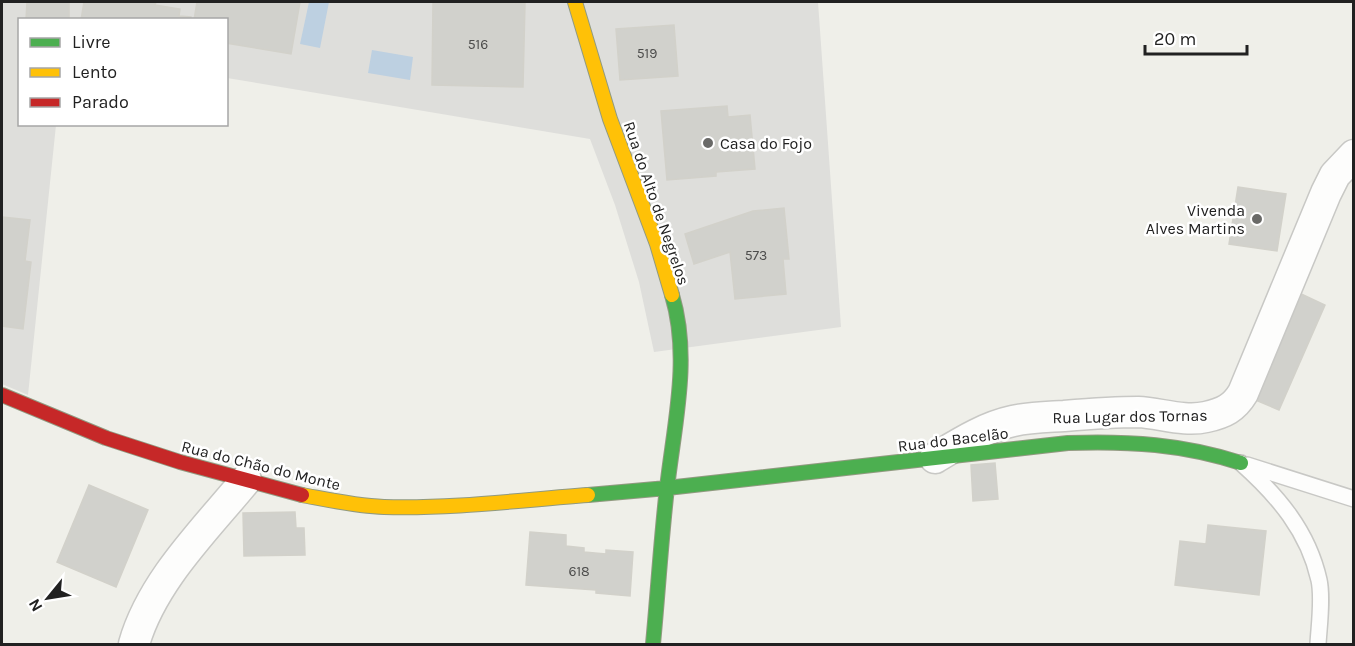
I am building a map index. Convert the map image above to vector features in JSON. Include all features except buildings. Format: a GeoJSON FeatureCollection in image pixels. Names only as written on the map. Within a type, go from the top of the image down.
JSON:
{"type":"FeatureCollection","features":[{"type":"Feature","properties":{"kind":"street","name":"Rua do Alto de Negrelos"},"geometry":{"type":"LineString","coordinates":[[575,2],[610,119],[657,244],[674,301],[680,338],[680,381],[667,488],[653,645]]}},
{"type":"Feature","properties":{"kind":"street","name":"Rua Lugar dos Tornas"},"geometry":{"type":"LineString","coordinates":[[934,458],[970,437],[1015,420],[1139,412],[1204,418],[1222,413],[1236,405],[1326,193],[1335,175],[1353,155]]}},
{"type":"Feature","properties":{"kind":"street","name":"Rua do Chão do Monte"},"geometry":{"type":"LineString","coordinates":[[2,395],[106,438],[180,462],[288,492],[341,503],[384,507],[477,504],[667,488]]}},
{"type":"Feature","properties":{"kind":"street","name":"Rua do Bacelão"},"geometry":{"type":"LineString","coordinates":[[667,488],[1068,443],[1119,441],[1167,443],[1209,452],[1241,463]]}},
{"type":"Feature","properties":{"kind":"street"},"geometry":{"type":"LineString","coordinates":[[134,645],[148,610],[166,580],[246,480]]}},
{"type":"Feature","properties":{"kind":"lane"},"geometry":{"type":"LineString","coordinates":[[1241,463],[1353,499]]}},
{"type":"Feature","properties":{"kind":"lane"},"geometry":{"type":"LineString","coordinates":[[1241,463],[1271,489],[1287,510],[1308,547],[1319,582],[1318,645]]}},
{"type":"Feature","properties":{"kind":"shaded area"},"geometry":{"type":"Polygon","coordinates":[[[2,2],[818,2],[841,327],[654,352],[639,282],[615,205],[590,139],[228,78],[228,18],[18,18],[18,126],[56,126],[28,395],[2,384],[2,2]]]}},
{"type":"Feature","properties":{"kind":"water"},"geometry":{"type":"Polygon","coordinates":[[[309,2],[329,2],[320,48],[300,44],[309,2]]]}},
{"type":"Feature","properties":{"kind":"water"},"geometry":{"type":"Polygon","coordinates":[[[372,50],[413,57],[410,80],[368,73],[372,50]]]}},
{"type":"Feature","properties":{"kind":"traffic: fast"},"geometry":{"type":"LineString","coordinates":[[653,644],[681,367],[678,319],[672,295]]}},
{"type":"Feature","properties":{"kind":"traffic: fast"},"geometry":{"type":"LineString","coordinates":[[588,495],[1068,443],[1156,445],[1198,452],[1241,463]]}},
{"type":"Feature","properties":{"kind":"traffic: slow"},"geometry":{"type":"LineString","coordinates":[[575,2],[610,119],[657,244],[672,295]]}},
{"type":"Feature","properties":{"kind":"traffic: slow"},"geometry":{"type":"LineString","coordinates":[[302,495],[384,507],[461,505],[588,495]]}},
{"type":"Feature","properties":{"kind":"traffic: jam"},"geometry":{"type":"LineString","coordinates":[[2,395],[106,438],[180,462],[302,495]]}},
{"type":"Feature","properties":{"kind":"place","name":"Casa do Fojo"},"geometry":{"type":"Point","coordinates":[708,143]}},
{"type":"Feature","properties":{"kind":"place","name":"Vivenda Alves Martins"},"geometry":{"type":"Point","coordinates":[1257,219]}}]}
